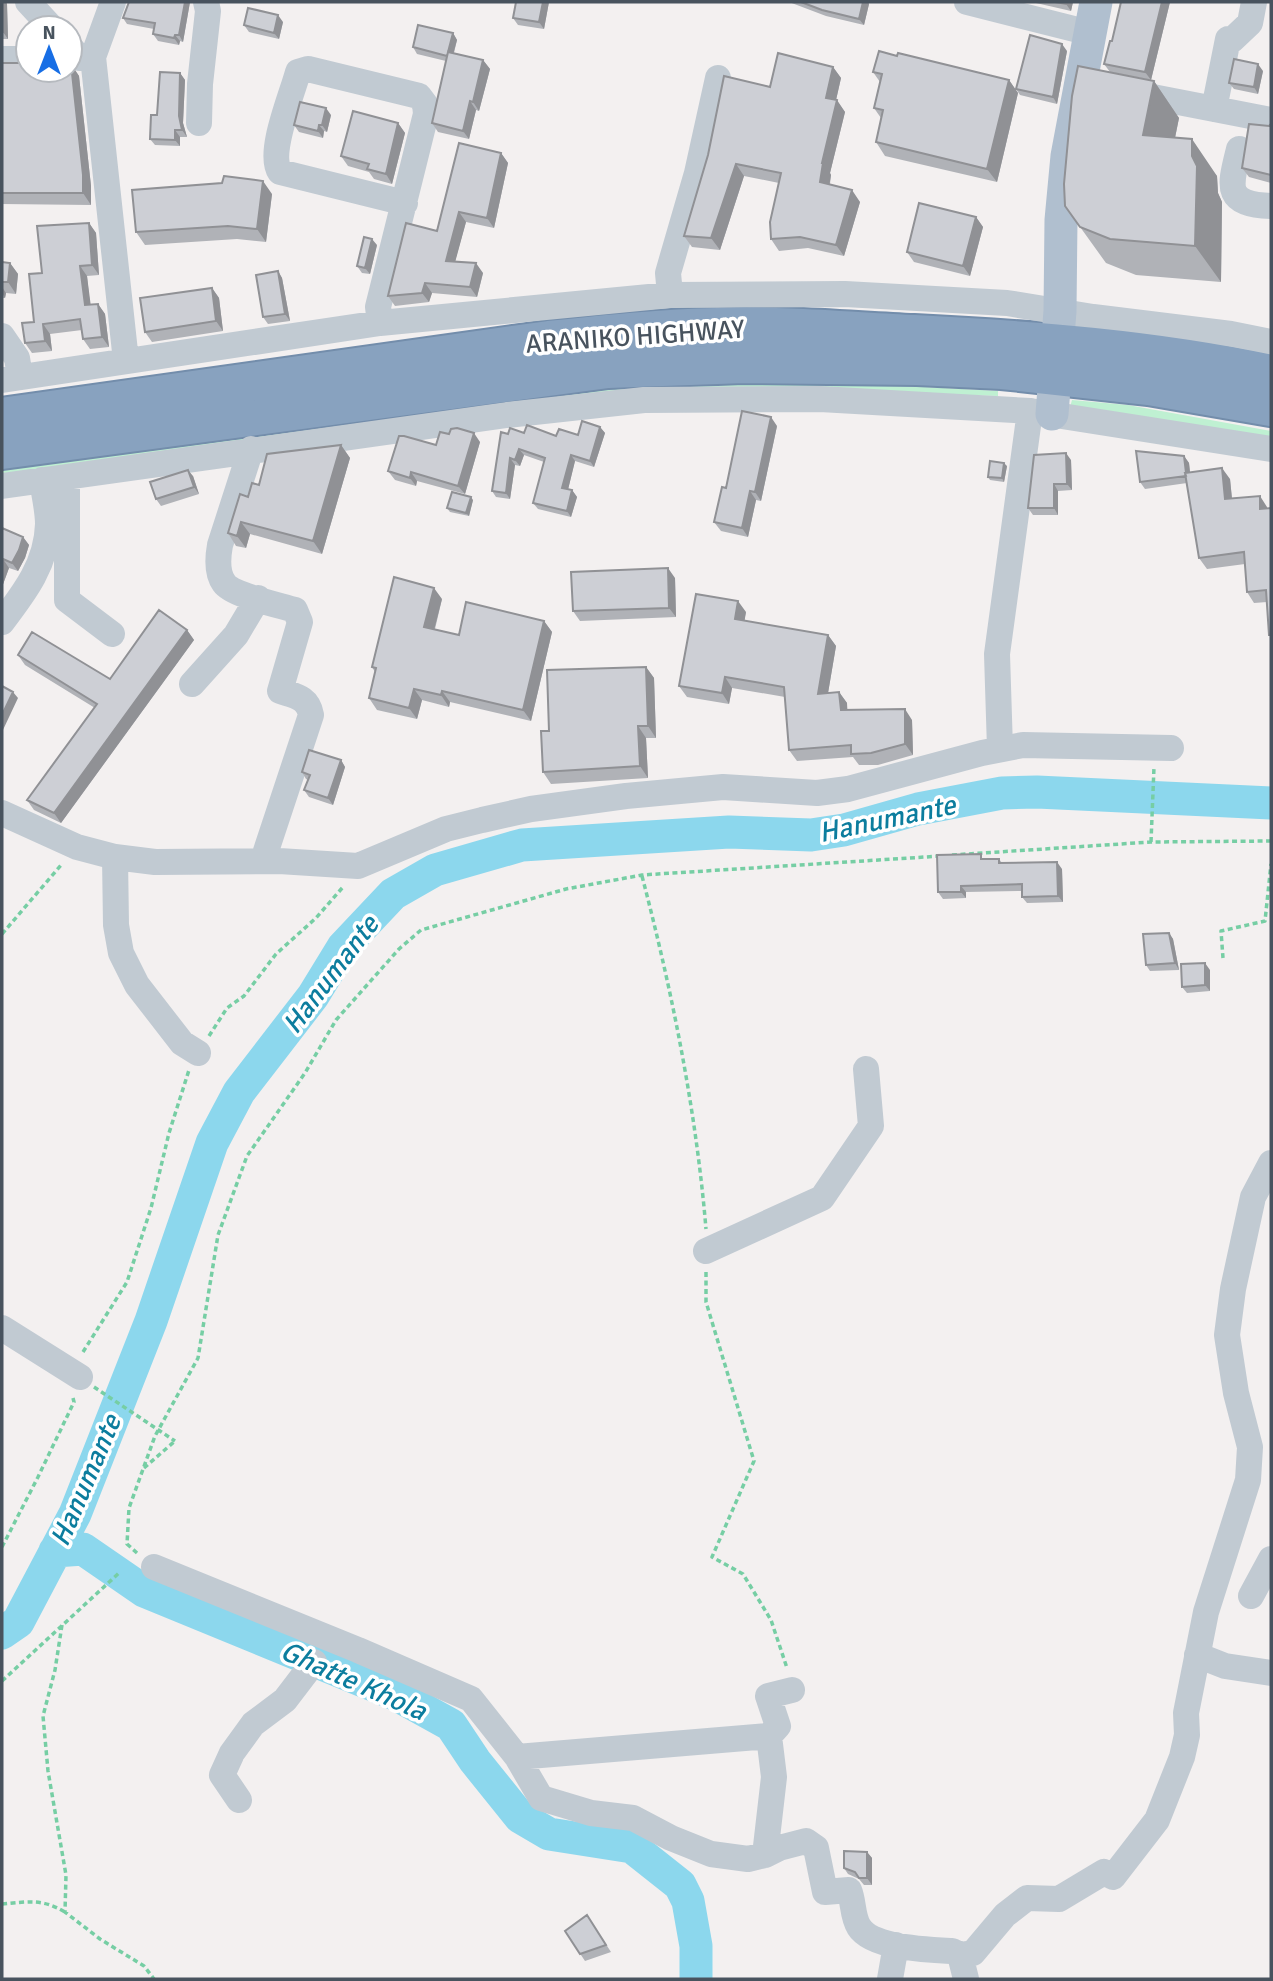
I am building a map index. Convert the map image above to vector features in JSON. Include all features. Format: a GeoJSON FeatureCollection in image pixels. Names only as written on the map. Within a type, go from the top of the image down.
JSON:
{"type":"FeatureCollection","features":[{"type":"Feature","properties":{"kind":"highway","name":"ARANIKO HIGHWAY"},"geometry":{"type":"LineString","coordinates":[[2,417],[607,333],[716,327],[762,327],[1058,343],[1219,363],[1271,374]]}},
{"type":"Feature","properties":{"kind":"highway","name":"ARANIKO HIGHWAY"},"geometry":{"type":"LineString","coordinates":[[2,450],[608,369],[744,364],[917,366],[1058,343],[1149,386],[1271,407]]}},
{"type":"Feature","properties":{"kind":"main road"},"geometry":{"type":"LineString","coordinates":[[1041,412],[1058,343],[1060,220],[1079,82],[1093,18]]}},
{"type":"Feature","properties":{"kind":"street"},"geometry":{"type":"LineString","coordinates":[[84,46],[113,2]]}},
{"type":"Feature","properties":{"kind":"street"},"geometry":{"type":"LineString","coordinates":[[199,123],[200,84],[208,11],[206,2]]}},
{"type":"Feature","properties":{"kind":"street"},"geometry":{"type":"LineString","coordinates":[[967,2],[1093,18]]}},
{"type":"Feature","properties":{"kind":"street"},"geometry":{"type":"LineString","coordinates":[[1214,109],[1228,39],[1232,40],[1250,23],[1254,2]]}},
{"type":"Feature","properties":{"kind":"street"},"geometry":{"type":"LineString","coordinates":[[380,323],[378,307],[405,203],[426,114],[425,104],[419,96],[308,69],[298,72],[275,151],[275,165],[280,172],[405,203]]}},
{"type":"Feature","properties":{"kind":"street"},"geometry":{"type":"LineString","coordinates":[[670,295],[668,273],[697,173],[718,78]]}},
{"type":"Feature","properties":{"kind":"street"},"geometry":{"type":"LineString","coordinates":[[1079,82],[1271,120]]}},
{"type":"Feature","properties":{"kind":"street"},"geometry":{"type":"LineString","coordinates":[[83,84],[126,361]]}},
{"type":"Feature","properties":{"kind":"street"},"geometry":{"type":"LineString","coordinates":[[1239,149],[1231,184],[1235,194],[1254,205],[1271,206]]}},
{"type":"Feature","properties":{"kind":"street"},"geometry":{"type":"LineString","coordinates":[[2,336],[18,358],[11,378],[380,323],[670,295],[845,293],[1007,303],[1058,343],[1093,317],[1231,334],[1271,342]]}},
{"type":"Feature","properties":{"kind":"street"},"geometry":{"type":"LineString","coordinates":[[2,485],[507,415],[644,401],[820,399],[1041,412],[1271,449]]}},
{"type":"Feature","properties":{"kind":"street"},"geometry":{"type":"LineString","coordinates":[[1000,749],[997,654],[1041,412]]}},
{"type":"Feature","properties":{"kind":"street"},"geometry":{"type":"LineString","coordinates":[[251,449],[218,559],[223,583],[233,590],[295,610],[300,622],[280,691],[303,699],[309,706],[311,715],[265,854],[265,861]]}},
{"type":"Feature","properties":{"kind":"street"},"geometry":{"type":"LineString","coordinates":[[2,622],[29,586],[43,556],[54,479]]}},
{"type":"Feature","properties":{"kind":"street"},"geometry":{"type":"LineString","coordinates":[[54,479],[66,600],[112,634]]}},
{"type":"Feature","properties":{"kind":"street"},"geometry":{"type":"LineString","coordinates":[[192,684],[236,635],[258,598]]}},
{"type":"Feature","properties":{"kind":"street"},"geometry":{"type":"LineString","coordinates":[[2,813],[77,847],[115,857],[155,862],[265,861],[352,866],[372,862],[446,830],[531,809],[700,788],[817,793],[848,789],[1000,749],[1041,744],[1163,756]]}},
{"type":"Feature","properties":{"kind":"street"},"geometry":{"type":"LineString","coordinates":[[115,857],[116,925],[121,953],[136,985],[181,1043],[198,1053]]}},
{"type":"Feature","properties":{"kind":"street"},"geometry":{"type":"LineString","coordinates":[[706,1251],[822,1198],[871,1126],[866,1069]]}},
{"type":"Feature","properties":{"kind":"street"},"geometry":{"type":"LineString","coordinates":[[154,1567],[471,1699],[517,1757],[541,1798],[591,1813],[633,1818],[671,1838],[711,1854],[748,1859],[806,1841],[816,1848],[825,1892],[849,1890],[860,1930],[873,1939],[896,1945],[952,1951],[963,1967],[1005,1915],[1027,1898],[1059,1899],[1104,1872],[1113,1877],[1157,1820],[1182,1757],[1187,1735],[1186,1713],[1206,1612],[1248,1480],[1250,1447],[1236,1393],[1227,1335],[1233,1289],[1253,1197],[1271,1163]]}},
{"type":"Feature","properties":{"kind":"street"},"geometry":{"type":"LineString","coordinates":[[2,1328],[82,1378]]}},
{"type":"Feature","properties":{"kind":"street"},"geometry":{"type":"LineString","coordinates":[[1251,1596],[1271,1559]]}},
{"type":"Feature","properties":{"kind":"street"},"geometry":{"type":"LineString","coordinates":[[1197,1655],[1225,1666],[1271,1673]]}},
{"type":"Feature","properties":{"kind":"street"},"geometry":{"type":"LineString","coordinates":[[239,1800],[222,1776],[232,1753],[253,1724],[285,1700],[314,1662]]}},
{"type":"Feature","properties":{"kind":"street"},"geometry":{"type":"LineString","coordinates":[[517,1757],[769,1736],[778,1726],[768,1696],[792,1690]]}},
{"type":"Feature","properties":{"kind":"street"},"geometry":{"type":"LineString","coordinates":[[765,1855],[774,1777],[769,1736]]}},
{"type":"Feature","properties":{"kind":"street"},"geometry":{"type":"LineString","coordinates":[[890,1979],[896,1945]]}},
{"type":"Feature","properties":{"kind":"path"},"geometry":{"type":"LineString","coordinates":[[1151,842],[1163,756]]}},
{"type":"Feature","properties":{"kind":"path"},"geometry":{"type":"LineString","coordinates":[[154,1567],[127,1544],[129,1508],[155,1436],[198,1358],[218,1235],[247,1156],[305,1073],[336,1020],[398,949],[421,930],[566,889],[642,875],[1151,842],[1271,841]]}},
{"type":"Feature","properties":{"kind":"path"},"geometry":{"type":"LineString","coordinates":[[2,933],[77,847]]}},
{"type":"Feature","properties":{"kind":"path"},"geometry":{"type":"LineString","coordinates":[[1223,958],[1221,931],[1265,921],[1271,864]]}},
{"type":"Feature","properties":{"kind":"path"},"geometry":{"type":"LineString","coordinates":[[2,1547],[74,1402],[82,1378],[127,1282],[151,1208],[186,1077],[198,1053],[227,1008],[244,996],[276,954],[316,918],[343,886],[352,866]]}},
{"type":"Feature","properties":{"kind":"path"},"geometry":{"type":"LineString","coordinates":[[642,875],[671,997],[696,1148],[706,1228],[706,1303],[754,1461],[712,1557],[743,1574],[771,1620],[792,1690]]}},
{"type":"Feature","properties":{"kind":"path"},"geometry":{"type":"LineString","coordinates":[[82,1378],[176,1440],[143,1469]]}},
{"type":"Feature","properties":{"kind":"path"},"geometry":{"type":"LineString","coordinates":[[2,1681],[119,1573]]}},
{"type":"Feature","properties":{"kind":"path"},"geometry":{"type":"LineString","coordinates":[[62,1625],[55,1670],[43,1716],[48,1770],[66,1875],[65,1912]]}},
{"type":"Feature","properties":{"kind":"path"},"geometry":{"type":"LineString","coordinates":[[2,1904],[39,1900],[52,1904],[100,1939],[144,1966],[155,1979]]}},
{"type":"Feature","properties":{"kind":"green space"},"geometry":{"type":"Polygon","coordinates":[[[752,381],[998,391],[998,396],[850,392],[2,477],[2,470],[525,395],[599,387],[752,381]]]}},
{"type":"Feature","properties":{"kind":"green space"},"geometry":{"type":"Polygon","coordinates":[[[1072,400],[1128,405],[1271,431],[1271,442],[1070,407],[1072,400]]]}},
{"type":"Feature","properties":{"kind":"building"},"geometry":{"type":"Polygon","coordinates":[[[129,2],[185,2],[179,35],[174,38],[153,34],[155,23],[123,18],[129,2]]]}},
{"type":"Feature","properties":{"kind":"building"},"geometry":{"type":"Polygon","coordinates":[[[516,2],[543,2],[539,22],[513,18],[516,2]]]}},
{"type":"Feature","properties":{"kind":"building"},"geometry":{"type":"Polygon","coordinates":[[[801,2],[863,2],[859,19],[801,2]]]}},
{"type":"Feature","properties":{"kind":"building"},"geometry":{"type":"Polygon","coordinates":[[[1121,2],[1162,2],[1145,72],[1104,64],[1121,2]]]}},
{"type":"Feature","properties":{"kind":"building"},"geometry":{"type":"Polygon","coordinates":[[[248,8],[278,15],[274,33],[244,25],[248,8]]]}},
{"type":"Feature","properties":{"kind":"building"},"geometry":{"type":"Polygon","coordinates":[[[418,25],[453,33],[447,56],[413,47],[418,25]]]}},
{"type":"Feature","properties":{"kind":"building"},"geometry":{"type":"Polygon","coordinates":[[[1030,35],[1062,44],[1053,97],[1016,89],[1030,35]]]}},
{"type":"Feature","properties":{"kind":"building"},"geometry":{"type":"Polygon","coordinates":[[[879,51],[897,56],[898,53],[1009,80],[987,169],[876,142],[883,110],[874,108],[882,74],[873,72],[879,51]]]}},
{"type":"Feature","properties":{"kind":"building"},"geometry":{"type":"Polygon","coordinates":[[[448,52],[483,60],[463,131],[432,123],[448,52]]]}},
{"type":"Feature","properties":{"kind":"building"},"geometry":{"type":"Polygon","coordinates":[[[778,53],[833,67],[826,98],[837,100],[820,182],[852,190],[836,245],[800,237],[771,239],[770,222],[781,173],[736,164],[711,238],[684,236],[708,155],[724,76],[770,87],[778,53]]]}},
{"type":"Feature","properties":{"kind":"building"},"geometry":{"type":"Polygon","coordinates":[[[1234,59],[1258,64],[1254,87],[1229,83],[1234,59]]]}},
{"type":"Feature","properties":{"kind":"building"},"geometry":{"type":"Polygon","coordinates":[[[2,63],[14,63],[14,84],[73,84],[83,193],[2,193],[2,63]]]}},
{"type":"Feature","properties":{"kind":"building"},"geometry":{"type":"Polygon","coordinates":[[[1078,66],[1154,81],[1143,135],[1192,139],[1192,156],[1197,166],[1195,246],[1110,239],[1080,227],[1065,206],[1064,184],[1072,96],[1078,66]]]}},
{"type":"Feature","properties":{"kind":"building"},"geometry":{"type":"Polygon","coordinates":[[[160,72],[180,73],[179,116],[182,130],[175,130],[175,140],[150,139],[151,115],[157,115],[160,72]]]}},
{"type":"Feature","properties":{"kind":"building"},"geometry":{"type":"Polygon","coordinates":[[[300,102],[326,108],[318,131],[294,125],[300,102]]]}},
{"type":"Feature","properties":{"kind":"building"},"geometry":{"type":"Polygon","coordinates":[[[353,111],[398,123],[386,174],[367,169],[369,164],[341,156],[353,111]]]}},
{"type":"Feature","properties":{"kind":"building"},"geometry":{"type":"Polygon","coordinates":[[[1249,124],[1271,124],[1271,175],[1242,168],[1249,124]]]}},
{"type":"Feature","properties":{"kind":"building"},"geometry":{"type":"Polygon","coordinates":[[[459,143],[501,153],[487,218],[459,212],[446,261],[476,263],[470,287],[425,283],[422,293],[388,296],[406,223],[437,231],[459,143]]]}},
{"type":"Feature","properties":{"kind":"building"},"geometry":{"type":"Polygon","coordinates":[[[224,176],[263,181],[257,229],[228,226],[136,232],[132,190],[222,183],[224,176]]]}},
{"type":"Feature","properties":{"kind":"building"},"geometry":{"type":"Polygon","coordinates":[[[919,203],[976,217],[963,266],[907,252],[919,203]]]}},
{"type":"Feature","properties":{"kind":"building"},"geometry":{"type":"Polygon","coordinates":[[[89,223],[92,265],[80,266],[85,305],[98,304],[102,337],[83,339],[80,319],[43,324],[45,341],[25,343],[22,323],[34,322],[29,274],[42,273],[37,226],[89,223]]]}},
{"type":"Feature","properties":{"kind":"building"},"geometry":{"type":"Polygon","coordinates":[[[364,237],[372,239],[365,268],[357,266],[364,237]]]}},
{"type":"Feature","properties":{"kind":"building"},"geometry":{"type":"Polygon","coordinates":[[[2,262],[10,263],[8,282],[2,282],[2,262]]]}},
{"type":"Feature","properties":{"kind":"building"},"geometry":{"type":"Polygon","coordinates":[[[278,271],[285,314],[263,317],[256,275],[278,271]]]}},
{"type":"Feature","properties":{"kind":"building"},"geometry":{"type":"Polygon","coordinates":[[[212,288],[216,321],[145,332],[140,298],[212,288]]]}},
{"type":"Feature","properties":{"kind":"building"},"geometry":{"type":"Polygon","coordinates":[[[742,411],[771,417],[755,492],[750,491],[742,528],[714,522],[722,487],[726,488],[742,411]]]}},
{"type":"Feature","properties":{"kind":"building"},"geometry":{"type":"Polygon","coordinates":[[[582,421],[600,427],[590,461],[571,455],[562,488],[572,490],[567,511],[533,503],[545,458],[519,449],[515,460],[510,458],[506,493],[492,491],[501,432],[508,434],[510,428],[524,433],[527,425],[556,436],[559,429],[578,435],[582,421]]]}},
{"type":"Feature","properties":{"kind":"building"},"geometry":{"type":"Polygon","coordinates":[[[451,429],[474,433],[458,486],[411,472],[410,478],[388,471],[399,436],[436,445],[440,432],[449,434],[451,429]]]}},
{"type":"Feature","properties":{"kind":"building"},"geometry":{"type":"Polygon","coordinates":[[[341,445],[313,541],[241,522],[237,536],[228,533],[240,494],[248,497],[252,483],[259,485],[267,454],[341,445]]]}},
{"type":"Feature","properties":{"kind":"building"},"geometry":{"type":"Polygon","coordinates":[[[1136,451],[1184,456],[1186,476],[1140,482],[1136,451]]]}},
{"type":"Feature","properties":{"kind":"building"},"geometry":{"type":"Polygon","coordinates":[[[1066,453],[1067,484],[1054,484],[1054,508],[1028,508],[1034,455],[1066,453]]]}},
{"type":"Feature","properties":{"kind":"building"},"geometry":{"type":"Polygon","coordinates":[[[990,461],[1004,463],[1002,478],[988,477],[990,461]]]}},
{"type":"Feature","properties":{"kind":"building"},"geometry":{"type":"Polygon","coordinates":[[[1222,468],[1225,499],[1260,496],[1260,509],[1271,508],[1271,635],[1266,590],[1247,592],[1244,552],[1199,558],[1185,473],[1222,468]]]}},
{"type":"Feature","properties":{"kind":"building"},"geometry":{"type":"Polygon","coordinates":[[[188,470],[194,487],[156,499],[150,482],[188,470]]]}},
{"type":"Feature","properties":{"kind":"building"},"geometry":{"type":"Polygon","coordinates":[[[452,492],[471,497],[466,513],[447,508],[452,492]]]}},
{"type":"Feature","properties":{"kind":"building"},"geometry":{"type":"Polygon","coordinates":[[[2,528],[23,537],[12,563],[3,559],[2,563],[2,528]]]}},
{"type":"Feature","properties":{"kind":"building"},"geometry":{"type":"Polygon","coordinates":[[[668,568],[669,608],[573,611],[571,572],[668,568]]]}},
{"type":"Feature","properties":{"kind":"building"},"geometry":{"type":"Polygon","coordinates":[[[394,577],[434,588],[424,627],[459,635],[466,602],[544,621],[523,710],[442,691],[441,695],[414,689],[409,708],[369,698],[376,668],[372,667],[394,577]]]}},
{"type":"Feature","properties":{"kind":"building"},"geometry":{"type":"Polygon","coordinates":[[[696,594],[738,601],[735,619],[828,635],[818,694],[839,692],[841,710],[905,709],[905,744],[871,753],[851,754],[851,745],[789,750],[784,687],[725,677],[722,693],[679,686],[696,594]]]}},
{"type":"Feature","properties":{"kind":"building"},"geometry":{"type":"Polygon","coordinates":[[[159,610],[187,630],[54,813],[27,800],[97,704],[18,655],[32,632],[110,679],[159,610]]]}},
{"type":"Feature","properties":{"kind":"building"},"geometry":{"type":"Polygon","coordinates":[[[646,667],[648,726],[638,726],[640,766],[543,772],[541,731],[549,731],[547,670],[646,667]]]}},
{"type":"Feature","properties":{"kind":"building"},"geometry":{"type":"Polygon","coordinates":[[[2,686],[13,692],[2,715],[2,686]]]}},
{"type":"Feature","properties":{"kind":"building"},"geometry":{"type":"Polygon","coordinates":[[[309,750],[341,760],[328,798],[304,790],[310,775],[302,772],[309,750]]]}},
{"type":"Feature","properties":{"kind":"building"},"geometry":{"type":"Polygon","coordinates":[[[981,854],[981,859],[999,859],[999,863],[1057,862],[1058,896],[1022,897],[1022,884],[961,886],[961,892],[938,892],[937,855],[981,854]]]}},
{"type":"Feature","properties":{"kind":"building"},"geometry":{"type":"Polygon","coordinates":[[[1169,933],[1175,963],[1146,965],[1143,934],[1169,933]]]}},
{"type":"Feature","properties":{"kind":"building"},"geometry":{"type":"Polygon","coordinates":[[[1205,963],[1205,985],[1182,987],[1181,964],[1205,963]]]}},
{"type":"Feature","properties":{"kind":"building"},"geometry":{"type":"Polygon","coordinates":[[[844,1851],[867,1852],[867,1878],[859,1878],[855,1872],[844,1868],[844,1851]]]}},
{"type":"Feature","properties":{"kind":"building"},"geometry":{"type":"Polygon","coordinates":[[[587,1915],[606,1945],[580,1954],[565,1931],[587,1915]]]}},
{"type":"Feature","properties":{"kind":"waterway","name":"Hanumante"},"geometry":{"type":"LineString","coordinates":[[2,1633],[18,1622],[75,1514],[151,1321],[212,1143],[239,1092],[313,996],[343,947],[393,894],[435,870],[522,845],[729,832],[811,835],[844,830],[918,809],[1002,793],[1037,792],[1271,803]]}},
{"type":"Feature","properties":{"kind":"waterway","name":"Ghatte Khola"},"geometry":{"type":"LineString","coordinates":[[55,1551],[83,1549],[144,1591],[395,1694],[451,1725],[475,1761],[520,1817],[549,1834],[632,1847],[680,1885],[688,1901],[696,1946],[696,1979]]}}]}
